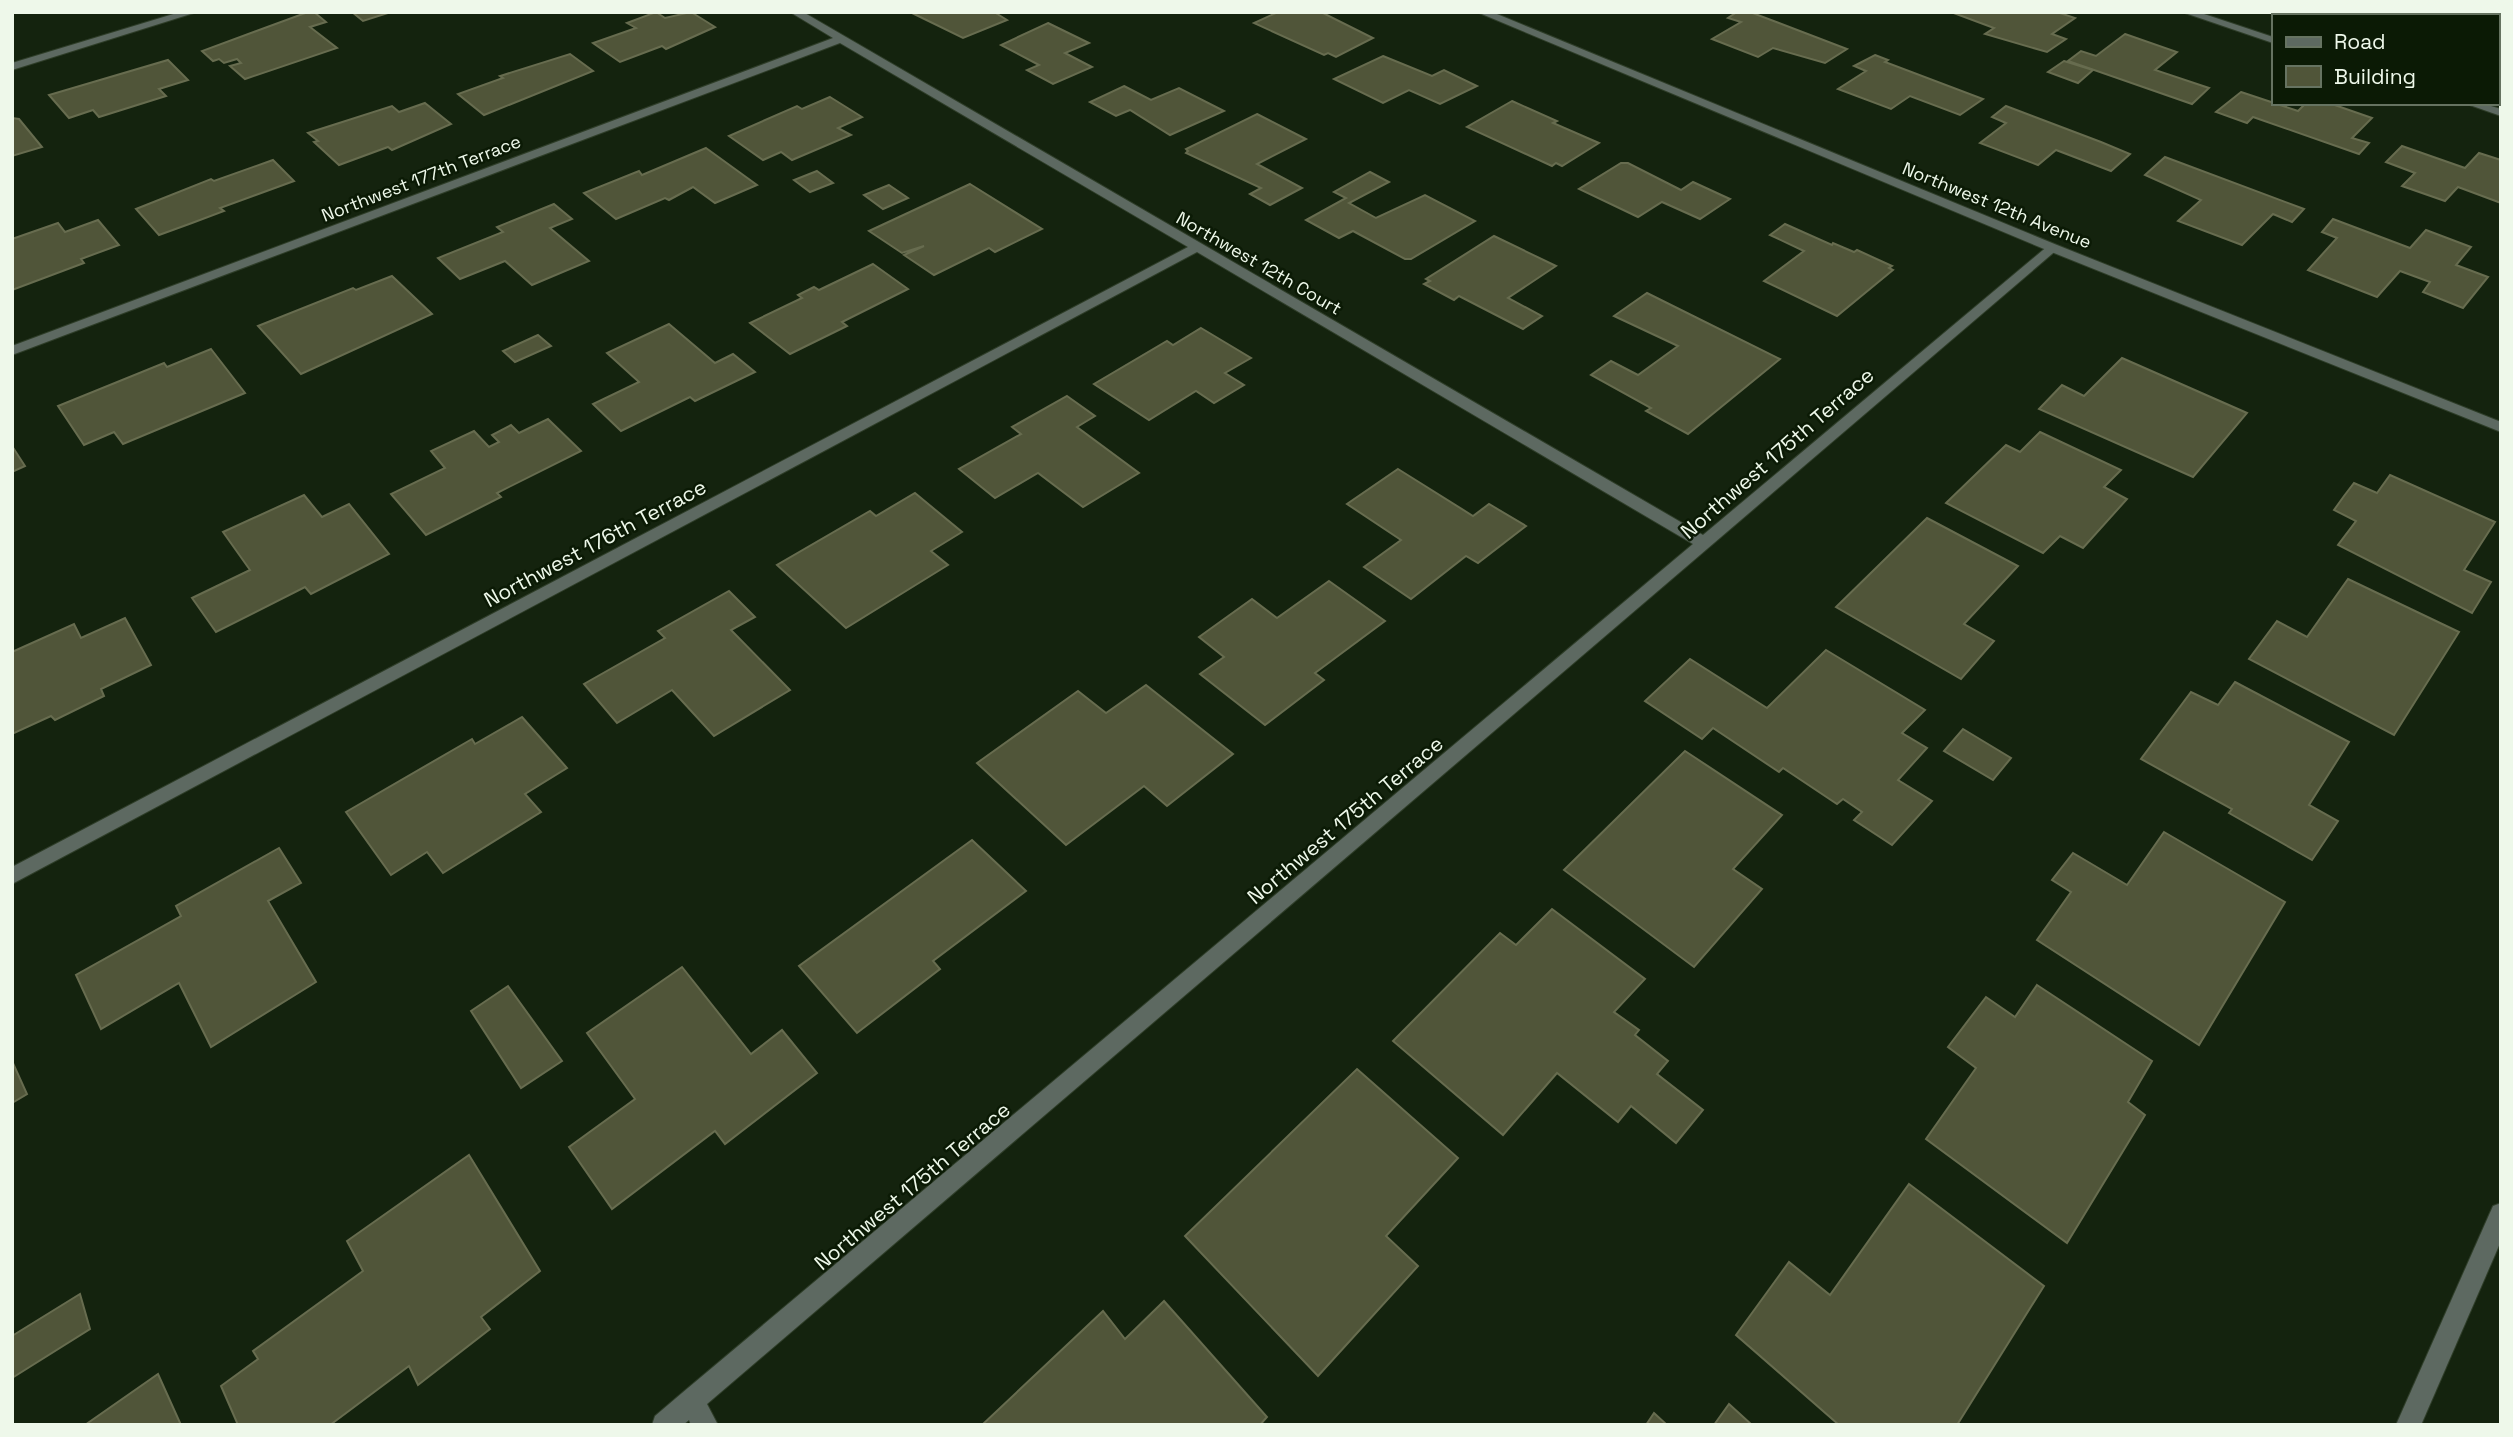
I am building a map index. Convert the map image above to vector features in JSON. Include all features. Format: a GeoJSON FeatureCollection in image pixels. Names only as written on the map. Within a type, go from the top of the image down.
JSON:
{"type":"FeatureCollection","features":[{"type":"Feature","properties":{"kind":"street"},"geometry":{"type":"LineString","coordinates":[[12,67],[192,12]]}},
{"type":"Feature","properties":{"kind":"street","name":"Northwest 12th Court"},"geometry":{"type":"LineString","coordinates":[[795,12],[1706,544]]}},
{"type":"Feature","properties":{"kind":"street","name":"Northwest 12th Avenue"},"geometry":{"type":"LineString","coordinates":[[1482,12],[2053,248],[2501,426]]}},
{"type":"Feature","properties":{"kind":"street"},"geometry":{"type":"LineString","coordinates":[[2187,12],[2272,40]]}},
{"type":"Feature","properties":{"kind":"street","name":"Northwest 177th Terrace"},"geometry":{"type":"LineString","coordinates":[[12,351],[841,39]]}},
{"type":"Feature","properties":{"kind":"street"},"geometry":{"type":"LineString","coordinates":[[2475,105],[2501,113]]}},
{"type":"Feature","properties":{"kind":"street","name":"Northwest 176th Terrace"},"geometry":{"type":"LineString","coordinates":[[12,876],[1197,247]]}},
{"type":"Feature","properties":{"kind":"street","name":"Northwest 175th Terrace"},"geometry":{"type":"LineString","coordinates":[[664,1425],[2053,248]]}},
{"type":"Feature","properties":{"kind":"street"},"geometry":{"type":"LineString","coordinates":[[2408,1425],[2501,1214]]}},
{"type":"Feature","properties":{"kind":"street"},"geometry":{"type":"LineString","coordinates":[[691,1402],[706,1425]]}},
{"type":"Feature","properties":{"kind":"building"},"geometry":{"type":"Polygon","coordinates":[[[314,12],[326,22],[310,27],[337,48],[245,79],[230,66],[241,63],[237,59],[224,63],[219,59],[213,61],[202,51],[314,12]]]}},
{"type":"Feature","properties":{"kind":"building"},"geometry":{"type":"Polygon","coordinates":[[[352,12],[391,12],[363,21],[352,12]]]}},
{"type":"Feature","properties":{"kind":"building"},"geometry":{"type":"Polygon","coordinates":[[[656,12],[665,18],[691,12],[715,27],[666,49],[662,46],[620,62],[593,43],[636,28],[627,23],[656,12]]]}},
{"type":"Feature","properties":{"kind":"building"},"geometry":{"type":"Polygon","coordinates":[[[910,12],[994,12],[1007,20],[963,38],[910,12]]]}},
{"type":"Feature","properties":{"kind":"building"},"geometry":{"type":"Polygon","coordinates":[[[1278,12],[1321,12],[1373,38],[1336,57],[1328,53],[1324,55],[1254,23],[1278,12]]]}},
{"type":"Feature","properties":{"kind":"building"},"geometry":{"type":"Polygon","coordinates":[[[1737,12],[1750,12],[1847,49],[1825,63],[1773,48],[1758,57],[1712,39],[1741,22],[1728,18],[1737,12]]]}},
{"type":"Feature","properties":{"kind":"building"},"geometry":{"type":"Polygon","coordinates":[[[1951,12],[2057,12],[2075,18],[2052,34],[2066,39],[2047,52],[1985,34],[1994,28],[1951,12]]]}},
{"type":"Feature","properties":{"kind":"building"},"geometry":{"type":"Polygon","coordinates":[[[2349,12],[2438,14],[2355,14],[2349,12]]]}},
{"type":"Feature","properties":{"kind":"building"},"geometry":{"type":"Polygon","coordinates":[[[1048,23],[1089,43],[1065,53],[1092,67],[1053,84],[1027,70],[1039,65],[1001,45],[1048,23]]]}},
{"type":"Feature","properties":{"kind":"building"},"geometry":{"type":"Polygon","coordinates":[[[2125,34],[2177,52],[2155,70],[2209,88],[2192,104],[2068,61],[2081,51],[2096,56],[2125,34]]]}},
{"type":"Feature","properties":{"kind":"building"},"geometry":{"type":"Polygon","coordinates":[[[570,54],[593,71],[484,115],[458,94],[503,78],[500,76],[570,54]]]}},
{"type":"Feature","properties":{"kind":"building"},"geometry":{"type":"Polygon","coordinates":[[[1875,55],[1888,60],[1885,62],[1983,99],[1960,115],[1910,96],[1891,109],[1838,89],[1866,71],[1854,66],[1875,55]]]}},
{"type":"Feature","properties":{"kind":"building"},"geometry":{"type":"Polygon","coordinates":[[[1383,56],[1432,76],[1444,70],[1477,86],[1440,104],[1409,90],[1383,103],[1334,79],[1383,56]]]}},
{"type":"Feature","properties":{"kind":"building"},"geometry":{"type":"Polygon","coordinates":[[[168,60],[188,80],[159,89],[166,96],[99,117],[93,110],[69,118],[49,95],[168,60]]]}},
{"type":"Feature","properties":{"kind":"building"},"geometry":{"type":"Polygon","coordinates":[[[2064,61],[2093,70],[2078,83],[2048,72],[2064,61]]]}},
{"type":"Feature","properties":{"kind":"building"},"geometry":{"type":"Polygon","coordinates":[[[1124,86],[1151,100],[1179,88],[1224,111],[1170,135],[1130,110],[1116,116],[1090,102],[1124,86]]]}},
{"type":"Feature","properties":{"kind":"building"},"geometry":{"type":"Polygon","coordinates":[[[2241,92],[2272,102],[2272,105],[2298,111],[2304,105],[2335,105],[2372,118],[2352,138],[2369,143],[2359,154],[2253,117],[2247,123],[2216,112],[2241,92]]]}},
{"type":"Feature","properties":{"kind":"building"},"geometry":{"type":"Polygon","coordinates":[[[830,97],[862,117],[838,128],[851,135],[792,160],[781,152],[763,160],[729,136],[797,106],[802,109],[830,97]]]}},
{"type":"Feature","properties":{"kind":"building"},"geometry":{"type":"Polygon","coordinates":[[[1512,101],[1599,143],[1562,166],[1556,163],[1552,166],[1467,127],[1512,101]]]}},
{"type":"Feature","properties":{"kind":"building"},"geometry":{"type":"Polygon","coordinates":[[[425,103],[451,124],[392,150],[388,147],[339,165],[308,133],[392,106],[399,112],[425,103]]]}},
{"type":"Feature","properties":{"kind":"building"},"geometry":{"type":"Polygon","coordinates":[[[2006,106],[2130,154],[2111,171],[2056,150],[2038,165],[1980,143],[2006,123],[1992,117],[2006,106]]]}},
{"type":"Feature","properties":{"kind":"building"},"geometry":{"type":"Polygon","coordinates":[[[1257,114],[1306,139],[1257,164],[1302,188],[1270,205],[1250,194],[1261,188],[1186,153],[1186,149],[1257,114]]]}},
{"type":"Feature","properties":{"kind":"building"},"geometry":{"type":"Polygon","coordinates":[[[12,118],[19,119],[42,147],[12,156],[12,118]]]}},
{"type":"Feature","properties":{"kind":"building"},"geometry":{"type":"Polygon","coordinates":[[[2402,146],[2465,168],[2479,153],[2501,160],[2501,203],[2458,187],[2445,201],[2402,186],[2415,173],[2386,162],[2402,146]]]}},
{"type":"Feature","properties":{"kind":"building"},"geometry":{"type":"Polygon","coordinates":[[[706,148],[757,185],[715,203],[693,187],[669,200],[665,198],[616,219],[584,193],[639,171],[642,175],[706,148]]]}},
{"type":"Feature","properties":{"kind":"building"},"geometry":{"type":"Polygon","coordinates":[[[2165,157],[2304,209],[2292,222],[2273,214],[2242,245],[2178,221],[2201,200],[2145,175],[2165,157]]]}},
{"type":"Feature","properties":{"kind":"building"},"geometry":{"type":"Polygon","coordinates":[[[273,160],[294,181],[220,208],[224,211],[159,235],[136,209],[211,179],[214,181],[273,160]]]}},
{"type":"Feature","properties":{"kind":"building"},"geometry":{"type":"Polygon","coordinates":[[[1621,163],[1628,163],[1681,190],[1693,182],[1730,199],[1700,219],[1662,202],[1638,217],[1579,189],[1621,163]]]}},
{"type":"Feature","properties":{"kind":"building"},"geometry":{"type":"Polygon","coordinates":[[[817,171],[833,183],[810,192],[794,180],[817,171]]]}},
{"type":"Feature","properties":{"kind":"building"},"geometry":{"type":"Polygon","coordinates":[[[1370,172],[1389,182],[1349,203],[1376,218],[1425,195],[1475,221],[1411,259],[1405,259],[1353,231],[1339,238],[1306,220],[1346,198],[1334,192],[1370,172]]]}},
{"type":"Feature","properties":{"kind":"building"},"geometry":{"type":"Polygon","coordinates":[[[970,184],[1042,229],[995,252],[989,248],[934,275],[904,255],[924,246],[902,253],[869,231],[970,184]]]}},
{"type":"Feature","properties":{"kind":"building"},"geometry":{"type":"Polygon","coordinates":[[[889,185],[908,198],[883,209],[864,195],[889,185]]]}},
{"type":"Feature","properties":{"kind":"building"},"geometry":{"type":"Polygon","coordinates":[[[554,204],[572,219],[550,228],[589,261],[532,285],[505,261],[460,279],[438,258],[503,232],[497,227],[554,204]]]}},
{"type":"Feature","properties":{"kind":"building"},"geometry":{"type":"Polygon","coordinates":[[[2333,219],[2410,248],[2426,230],[2471,247],[2456,265],[2488,277],[2463,308],[2423,292],[2430,282],[2400,271],[2377,297],[2308,270],[2337,238],[2322,232],[2333,219]]]}},
{"type":"Feature","properties":{"kind":"building"},"geometry":{"type":"Polygon","coordinates":[[[98,220],[119,245],[81,259],[84,263],[12,290],[12,239],[58,223],[65,232],[98,220]]]}},
{"type":"Feature","properties":{"kind":"building"},"geometry":{"type":"Polygon","coordinates":[[[1785,224],[1832,245],[1833,243],[1854,252],[1857,250],[1892,266],[1889,268],[1893,270],[1837,316],[1764,281],[1804,251],[1770,235],[1785,224]]]}},
{"type":"Feature","properties":{"kind":"building"},"geometry":{"type":"Polygon","coordinates":[[[1494,236],[1556,266],[1508,298],[1542,316],[1523,329],[1459,296],[1454,300],[1424,284],[1430,281],[1426,279],[1494,236]]]}},
{"type":"Feature","properties":{"kind":"building"},"geometry":{"type":"Polygon","coordinates":[[[873,264],[908,289],[842,322],[847,326],[790,354],[750,323],[802,298],[798,295],[814,287],[819,290],[873,264]]]}},
{"type":"Feature","properties":{"kind":"building"},"geometry":{"type":"Polygon","coordinates":[[[392,276],[432,314],[301,374],[258,326],[353,288],[356,290],[392,276]]]}},
{"type":"Feature","properties":{"kind":"building"},"geometry":{"type":"Polygon","coordinates":[[[1647,293],[1780,359],[1688,434],[1646,411],[1651,408],[1591,375],[1611,361],[1638,375],[1678,346],[1614,316],[1647,293]]]}},
{"type":"Feature","properties":{"kind":"building"},"geometry":{"type":"Polygon","coordinates":[[[669,324],[715,363],[733,354],[755,372],[695,401],[690,397],[621,431],[593,404],[639,382],[607,353],[669,324]]]}},
{"type":"Feature","properties":{"kind":"building"},"geometry":{"type":"Polygon","coordinates":[[[1201,328],[1251,358],[1225,373],[1244,385],[1214,403],[1196,391],[1149,420],[1094,384],[1167,341],[1173,345],[1201,328]]]}},
{"type":"Feature","properties":{"kind":"building"},"geometry":{"type":"Polygon","coordinates":[[[538,335],[551,346],[515,362],[503,351],[538,335]]]}},
{"type":"Feature","properties":{"kind":"building"},"geometry":{"type":"Polygon","coordinates":[[[211,349],[245,393],[123,444],[114,432],[84,445],[58,406],[164,363],[167,367],[211,349]]]}},
{"type":"Feature","properties":{"kind":"building"},"geometry":{"type":"Polygon","coordinates":[[[2122,358],[2247,413],[2193,477],[2039,409],[2062,385],[2084,396],[2122,358]]]}},
{"type":"Feature","properties":{"kind":"building"},"geometry":{"type":"Polygon","coordinates":[[[1067,396],[1095,416],[1077,427],[1139,473],[1083,507],[1038,473],[995,498],[959,469],[1021,434],[1012,427],[1067,396]]]}},
{"type":"Feature","properties":{"kind":"building"},"geometry":{"type":"Polygon","coordinates":[[[548,419],[581,451],[497,493],[501,497],[426,535],[391,494],[445,468],[431,451],[474,431],[489,447],[499,442],[492,435],[511,425],[519,433],[548,419]]]}},
{"type":"Feature","properties":{"kind":"building"},"geometry":{"type":"Polygon","coordinates":[[[2040,432],[2121,470],[2104,487],[2127,499],[2083,548],[2060,536],[2043,553],[1946,503],[2006,445],[2020,452],[2040,432]]]}},
{"type":"Feature","properties":{"kind":"building"},"geometry":{"type":"Polygon","coordinates":[[[12,446],[25,466],[12,472],[12,446]]]}},
{"type":"Feature","properties":{"kind":"building"},"geometry":{"type":"Polygon","coordinates":[[[1398,469],[1473,516],[1489,504],[1526,526],[1478,563],[1466,556],[1411,599],[1364,567],[1401,540],[1347,504],[1398,469]]]}},
{"type":"Feature","properties":{"kind":"building"},"geometry":{"type":"Polygon","coordinates":[[[2390,475],[2495,522],[2464,570],[2491,582],[2472,613],[2338,545],[2356,521],[2334,510],[2344,496],[2354,483],[2377,493],[2390,475]]]}},
{"type":"Feature","properties":{"kind":"building"},"geometry":{"type":"Polygon","coordinates":[[[915,493],[962,532],[931,551],[948,565],[846,628],[777,565],[870,511],[876,516],[915,493]]]}},
{"type":"Feature","properties":{"kind":"building"},"geometry":{"type":"Polygon","coordinates":[[[304,495],[322,517],[349,504],[389,554],[311,594],[305,587],[216,632],[192,598],[250,570],[223,532],[304,495]]]}},
{"type":"Feature","properties":{"kind":"building"},"geometry":{"type":"Polygon","coordinates":[[[1927,518],[2018,566],[1964,624],[1994,641],[1961,679],[1836,607],[1927,518]]]}},
{"type":"Feature","properties":{"kind":"building"},"geometry":{"type":"Polygon","coordinates":[[[2348,579],[2459,632],[2394,735],[2249,659],[2277,621],[2307,637],[2348,579]]]}},
{"type":"Feature","properties":{"kind":"building"},"geometry":{"type":"Polygon","coordinates":[[[1329,581],[1385,621],[1315,673],[1324,680],[1265,725],[1200,674],[1224,657],[1199,637],[1252,599],[1277,618],[1329,581]]]}},
{"type":"Feature","properties":{"kind":"building"},"geometry":{"type":"Polygon","coordinates":[[[729,591],[755,617],[731,630],[790,690],[714,736],[672,690],[617,723],[584,684],[665,638],[658,631],[729,591]]]}},
{"type":"Feature","properties":{"kind":"building"},"geometry":{"type":"Polygon","coordinates":[[[125,618],[151,665],[101,689],[104,696],[55,720],[51,716],[12,734],[12,652],[74,624],[81,638],[125,618]]]}},
{"type":"Feature","properties":{"kind":"building"},"geometry":{"type":"Polygon","coordinates":[[[1826,650],[1925,710],[1902,733],[1927,748],[1898,780],[1932,801],[1892,845],[1854,820],[1862,812],[1843,799],[1837,804],[1783,768],[1779,772],[1713,728],[1702,739],[1645,701],[1690,659],[1767,708],[1826,650]]]}},
{"type":"Feature","properties":{"kind":"building"},"geometry":{"type":"Polygon","coordinates":[[[2235,682],[2349,742],[2309,805],[2338,821],[2312,860],[2229,813],[2232,809],[2141,759],[2191,692],[2218,705],[2235,682]]]}},
{"type":"Feature","properties":{"kind":"building"},"geometry":{"type":"Polygon","coordinates":[[[1146,685],[1233,754],[1167,806],[1144,786],[1066,845],[977,763],[1078,691],[1106,713],[1146,685]]]}},
{"type":"Feature","properties":{"kind":"building"},"geometry":{"type":"Polygon","coordinates":[[[522,717],[567,768],[525,794],[541,812],[443,873],[427,852],[391,875],[346,812],[472,739],[475,744],[522,717]]]}},
{"type":"Feature","properties":{"kind":"building"},"geometry":{"type":"Polygon","coordinates":[[[1963,729],[2011,758],[1993,780],[1944,751],[1963,729]]]}},
{"type":"Feature","properties":{"kind":"building"},"geometry":{"type":"Polygon","coordinates":[[[1685,751],[1782,815],[1733,869],[1762,889],[1694,967],[1564,870],[1685,751]]]}},
{"type":"Feature","properties":{"kind":"building"},"geometry":{"type":"Polygon","coordinates":[[[2164,832],[2285,902],[2199,1045],[2037,940],[2071,892],[2052,880],[2073,853],[2127,885],[2164,832]]]}},
{"type":"Feature","properties":{"kind":"building"},"geometry":{"type":"Polygon","coordinates":[[[972,840],[1026,891],[933,961],[940,969],[857,1033],[799,966],[972,840]]]}},
{"type":"Feature","properties":{"kind":"building"},"geometry":{"type":"Polygon","coordinates":[[[279,848],[301,883],[268,901],[316,982],[211,1047],[179,983],[101,1029],[76,975],[181,916],[176,906],[279,848]]]}},
{"type":"Feature","properties":{"kind":"building"},"geometry":{"type":"Polygon","coordinates":[[[1552,909],[1645,979],[1614,1012],[1639,1030],[1635,1035],[1668,1061],[1657,1074],[1703,1110],[1676,1143],[1631,1106],[1618,1122],[1557,1073],[1503,1135],[1393,1041],[1500,933],[1516,945],[1552,909]]]}},
{"type":"Feature","properties":{"kind":"building"},"geometry":{"type":"Polygon","coordinates":[[[682,967],[751,1054],[782,1030],[817,1073],[725,1144],[715,1131],[612,1209],[569,1147],[635,1099],[587,1033],[682,967]]]}},
{"type":"Feature","properties":{"kind":"building"},"geometry":{"type":"Polygon","coordinates":[[[2037,985],[2152,1061],[2128,1102],[2145,1115],[2067,1243],[1926,1139],[1976,1068],[1948,1047],[1986,997],[2015,1017],[2037,985]]]}},
{"type":"Feature","properties":{"kind":"building"},"geometry":{"type":"Polygon","coordinates":[[[508,986],[562,1061],[521,1088],[471,1011],[508,986]]]}},
{"type":"Feature","properties":{"kind":"building"},"geometry":{"type":"Polygon","coordinates":[[[12,1061],[27,1094],[12,1103],[12,1061]]]}},
{"type":"Feature","properties":{"kind":"building"},"geometry":{"type":"Polygon","coordinates":[[[1357,1069],[1458,1158],[1386,1236],[1418,1266],[1318,1376],[1185,1236],[1357,1069]]]}},
{"type":"Feature","properties":{"kind":"building"},"geometry":{"type":"Polygon","coordinates":[[[469,1155],[540,1271],[481,1317],[490,1329],[418,1385],[409,1366],[330,1425],[238,1425],[221,1386],[258,1359],[253,1351],[363,1271],[347,1241],[469,1155]]]}},
{"type":"Feature","properties":{"kind":"building"},"geometry":{"type":"Polygon","coordinates":[[[1909,1184],[2044,1286],[1957,1425],[1839,1425],[1736,1335],[1789,1262],[1830,1295],[1909,1184]]]}},
{"type":"Feature","properties":{"kind":"building"},"geometry":{"type":"Polygon","coordinates":[[[80,1294],[90,1329],[12,1378],[12,1336],[80,1294]]]}},
{"type":"Feature","properties":{"kind":"building"},"geometry":{"type":"Polygon","coordinates":[[[1164,1301],[1267,1417],[1260,1425],[982,1425],[1103,1311],[1125,1339],[1164,1301]]]}},
{"type":"Feature","properties":{"kind":"building"},"geometry":{"type":"Polygon","coordinates":[[[158,1374],[181,1425],[85,1425],[158,1374]]]}},
{"type":"Feature","properties":{"kind":"building"},"geometry":{"type":"Polygon","coordinates":[[[1729,1404],[1752,1425],[1714,1425],[1729,1404]]]}},
{"type":"Feature","properties":{"kind":"building"},"geometry":{"type":"Polygon","coordinates":[[[1654,1413],[1667,1425],[1646,1425],[1654,1413]]]}}]}
